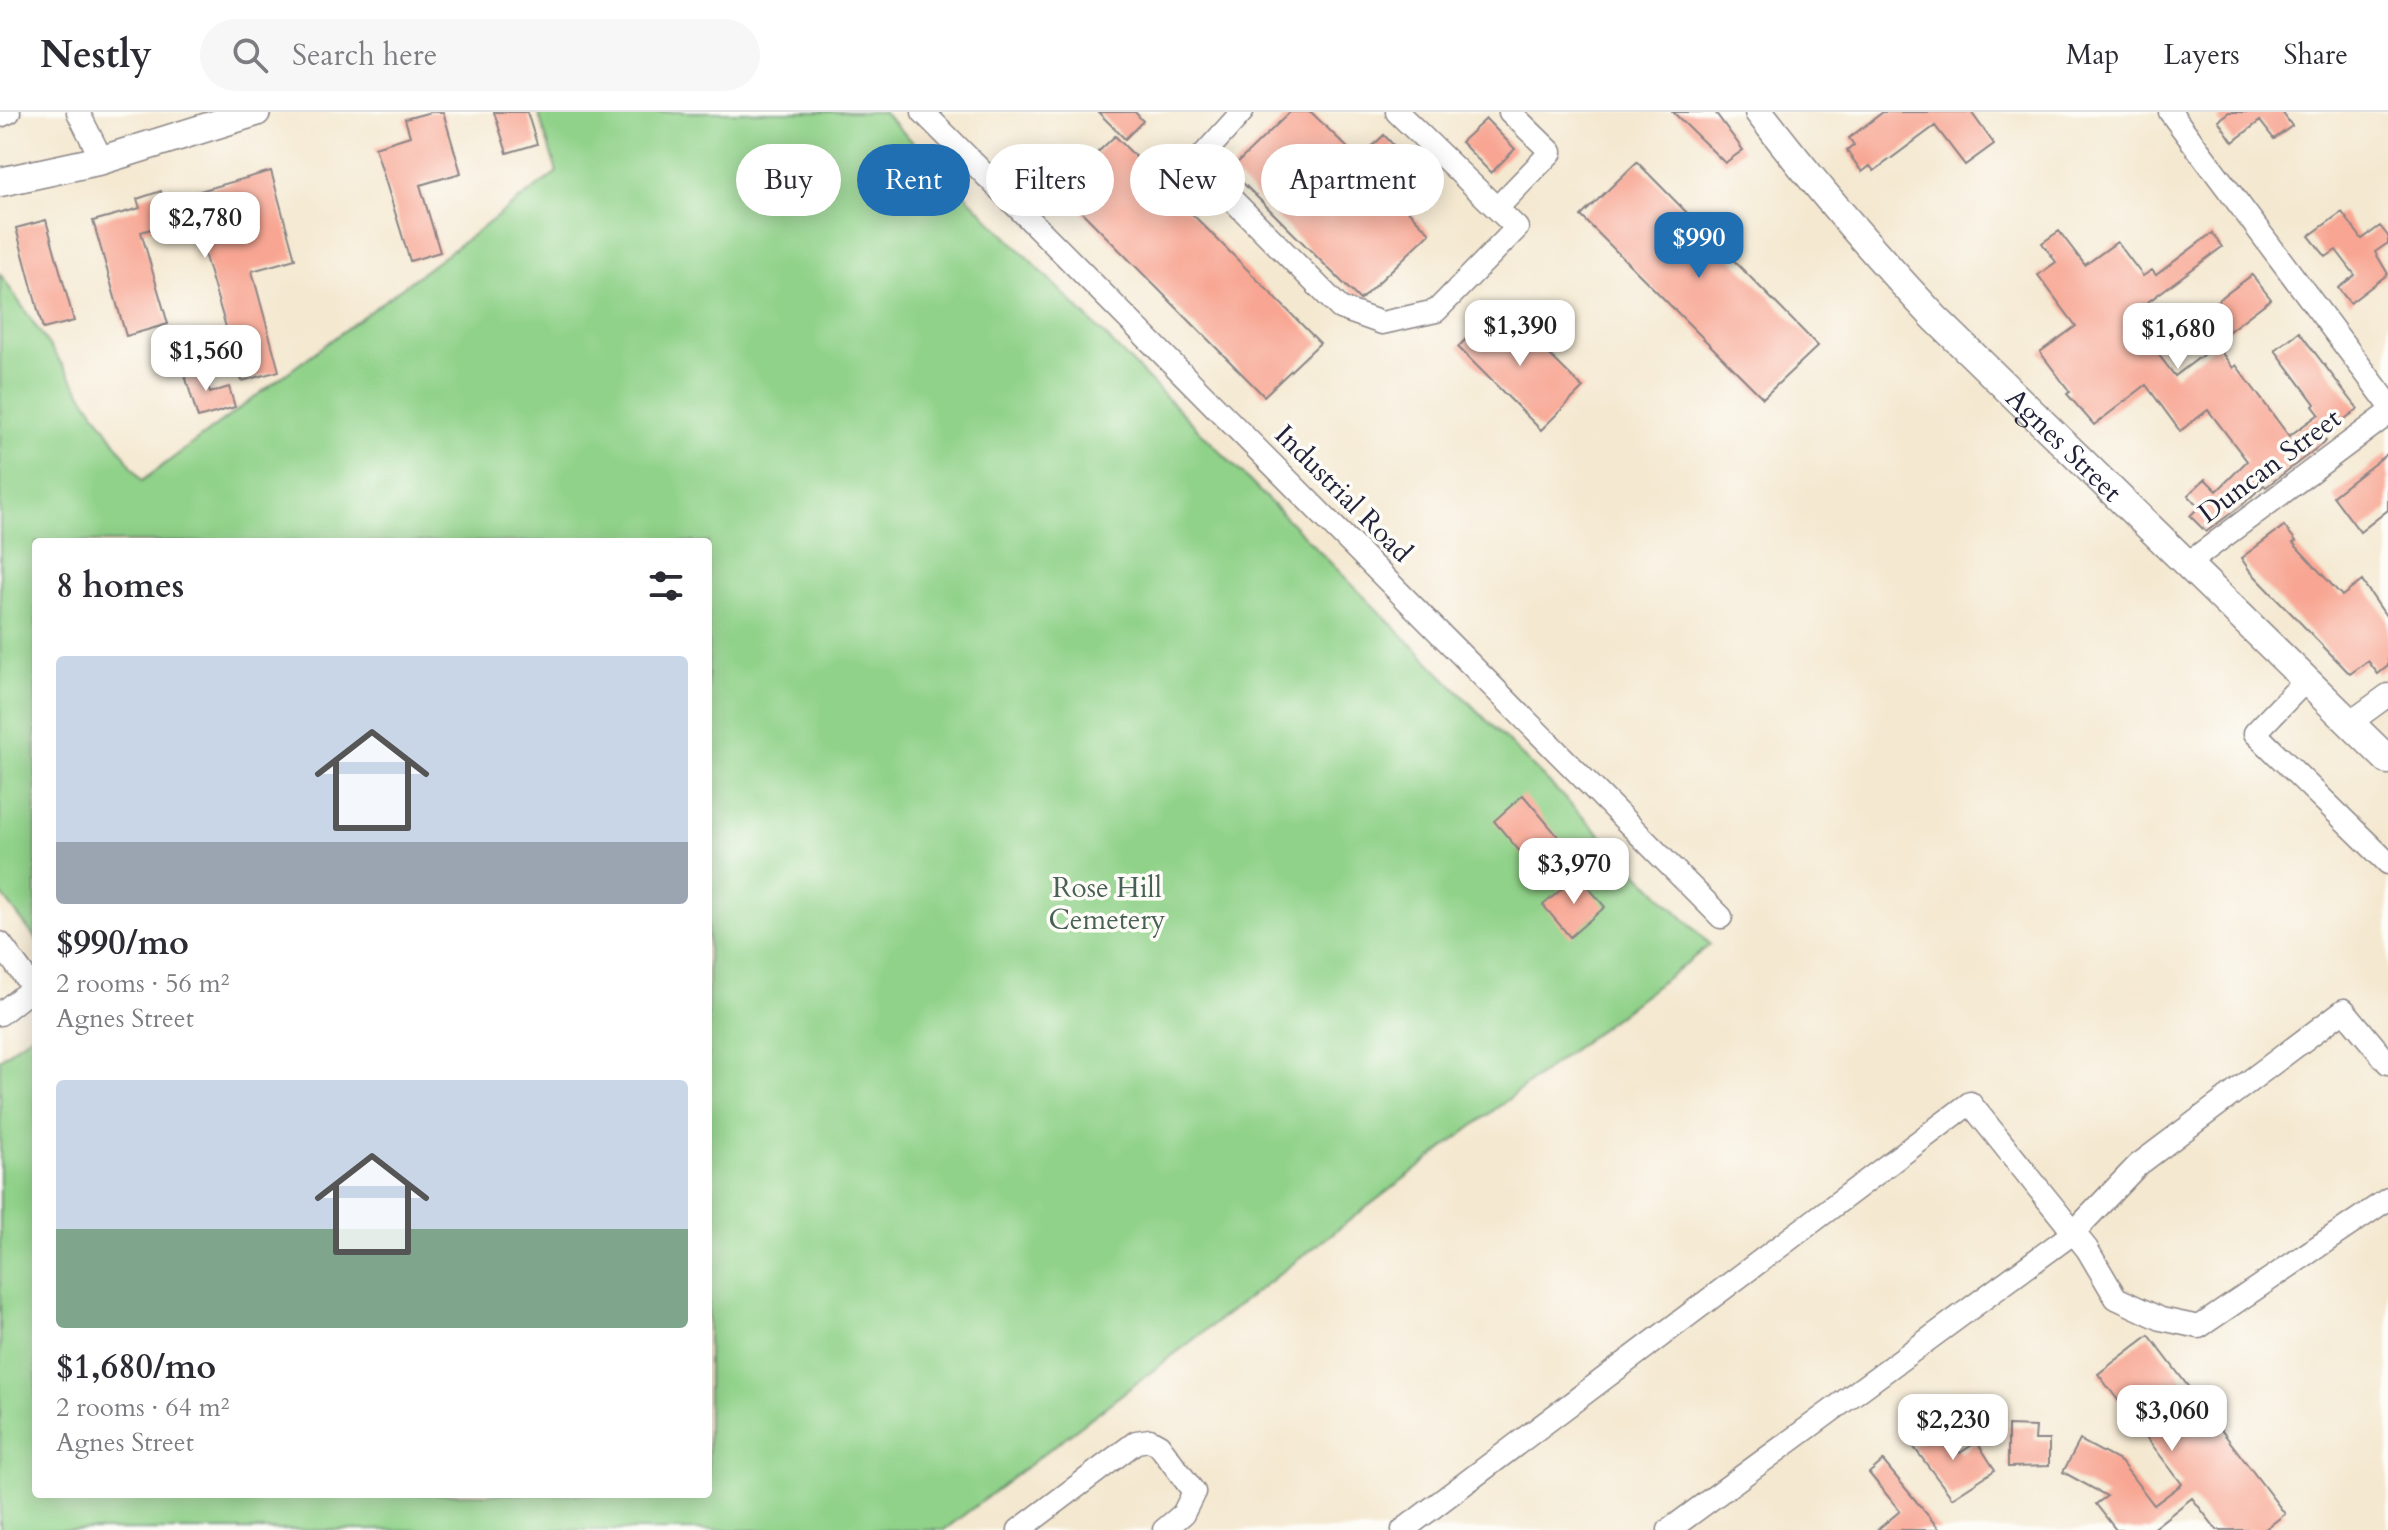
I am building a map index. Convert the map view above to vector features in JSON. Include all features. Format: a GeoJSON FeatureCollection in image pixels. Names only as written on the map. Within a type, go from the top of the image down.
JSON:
{"type":"FeatureCollection","features":[{"type":"Feature","properties":{"kind":"main road"},"geometry":{"type":"LineString","coordinates":[[0,182],[102,160],[256,112]]}},
{"type":"Feature","properties":{"kind":"main road","name":"Agnes Street"},"geometry":{"type":"LineString","coordinates":[[1759,112],[1807,175],[1905,286],[2388,760]]}},
{"type":"Feature","properties":{"kind":"street"},"geometry":{"type":"LineString","coordinates":[[0,116],[9,112]]}},
{"type":"Feature","properties":{"kind":"street"},"geometry":{"type":"LineString","coordinates":[[78,112],[102,160]]}},
{"type":"Feature","properties":{"kind":"street","name":"Industrial Road"},"geometry":{"type":"LineString","coordinates":[[923,112],[1721,917]]}},
{"type":"Feature","properties":{"kind":"street"},"geometry":{"type":"LineString","coordinates":[[1242,112],[1196,163],[1340,308],[1382,323],[1436,311],[1517,228],[1397,112]]}},
{"type":"Feature","properties":{"kind":"street"},"geometry":{"type":"LineString","coordinates":[[1497,208],[1551,152],[1510,112]]}},
{"type":"Feature","properties":{"kind":"street"},"geometry":{"type":"LineString","coordinates":[[2170,112],[2388,403]]}},
{"type":"Feature","properties":{"kind":"street","name":"Duncan Street"},"geometry":{"type":"LineString","coordinates":[[2187,564],[2388,414]]}},
{"type":"Feature","properties":{"kind":"street"},"geometry":{"type":"LineString","coordinates":[[2307,679],[2255,733],[2388,863]]}},
{"type":"Feature","properties":{"kind":"street"},"geometry":{"type":"LineString","coordinates":[[2351,722],[2388,695]]}},
{"type":"Feature","properties":{"kind":"street"},"geometry":{"type":"LineString","coordinates":[[0,943],[32,987]]}},
{"type":"Feature","properties":{"kind":"street"},"geometry":{"type":"LineString","coordinates":[[0,1014],[32,989]]}},
{"type":"Feature","properties":{"kind":"street"},"geometry":{"type":"LineString","coordinates":[[1669,1530],[2073,1233],[2138,1165],[2344,1010],[2388,1063]]}},
{"type":"Feature","properties":{"kind":"street"},"geometry":{"type":"LineString","coordinates":[[1403,1530],[1970,1103],[2087,1249],[2116,1298],[2161,1319],[2199,1327],[2388,1199]]}},
{"type":"Feature","properties":{"kind":"street"},"geometry":{"type":"LineString","coordinates":[[1019,1530],[1136,1442],[1150,1440],[1159,1445],[1194,1492],[1183,1514],[1164,1530]]}},
{"type":"Feature","properties":{"kind":"green space","name":"Rose Hill Cemetery"},"geometry":{"type":"Polygon","coordinates":[[[538,112],[883,112],[915,144],[857,144],[857,216],[970,216],[970,200],[1710,945],[944,1530],[0,1530],[0,1059],[32,1034],[32,1498],[712,1498],[712,538],[32,538],[32,934],[0,892],[0,274],[142,481],[557,172],[538,112]]]}},
{"type":"Feature","properties":{"kind":"building"},"geometry":{"type":"Polygon","coordinates":[[[443,112],[461,173],[420,185],[440,252],[410,261],[375,147],[410,136],[405,119],[443,112]]]}},
{"type":"Feature","properties":{"kind":"building"},"geometry":{"type":"Polygon","coordinates":[[[494,112],[527,112],[537,144],[507,153],[494,112]]]}},
{"type":"Feature","properties":{"kind":"building"},"geometry":{"type":"Polygon","coordinates":[[[1098,112],[1135,112],[1143,121],[1125,139],[1098,112]]]}},
{"type":"Feature","properties":{"kind":"building"},"geometry":{"type":"Polygon","coordinates":[[[1290,112],[1311,112],[1344,144],[1261,144],[1261,201],[1245,185],[1245,156],[1290,112]]]}},
{"type":"Feature","properties":{"kind":"building"},"geometry":{"type":"Polygon","coordinates":[[[1673,112],[1715,112],[1743,150],[1725,163],[1673,112]]]}},
{"type":"Feature","properties":{"kind":"building"},"geometry":{"type":"Polygon","coordinates":[[[1883,112],[1971,112],[1994,144],[1965,165],[1935,126],[1874,171],[1870,166],[1862,172],[1847,151],[1854,145],[1849,138],[1883,112]]]}},
{"type":"Feature","properties":{"kind":"building"},"geometry":{"type":"Polygon","coordinates":[[[2229,112],[2282,112],[2292,126],[2274,139],[2260,121],[2233,142],[2218,120],[2229,112]]]}},
{"type":"Feature","properties":{"kind":"building"},"geometry":{"type":"Polygon","coordinates":[[[1486,119],[1515,149],[1491,173],[1461,142],[1486,119]]]}},
{"type":"Feature","properties":{"kind":"building"},"geometry":{"type":"Polygon","coordinates":[[[1384,135],[1392,144],[1375,144],[1384,135]]]}},
{"type":"Feature","properties":{"kind":"building"},"geometry":{"type":"Polygon","coordinates":[[[1115,136],[1130,151],[1130,216],[1194,216],[1320,343],[1264,396],[1086,216],[1114,216],[1114,144],[1107,144],[1115,136]]]}},
{"type":"Feature","properties":{"kind":"building"},"geometry":{"type":"Polygon","coordinates":[[[1637,162],[1818,346],[1763,398],[1581,216],[1637,162]]]}},
{"type":"Feature","properties":{"kind":"building"},"geometry":{"type":"Polygon","coordinates":[[[271,171],[295,259],[252,271],[279,371],[242,381],[193,216],[141,232],[168,324],[126,336],[93,221],[140,208],[137,199],[161,191],[164,201],[271,171]]]}},
{"type":"Feature","properties":{"kind":"building"},"geometry":{"type":"Polygon","coordinates":[[[2342,212],[2362,239],[2380,226],[2388,236],[2388,243],[2375,252],[2388,274],[2350,303],[2338,288],[2355,275],[2336,250],[2326,257],[2309,236],[2342,212]]]}},
{"type":"Feature","properties":{"kind":"building"},"geometry":{"type":"Polygon","coordinates":[[[1276,216],[1413,216],[1430,233],[1360,300],[1276,216]]]}},
{"type":"Feature","properties":{"kind":"building"},"geometry":{"type":"Polygon","coordinates":[[[46,220],[74,321],[43,329],[16,228],[46,220]]]}},
{"type":"Feature","properties":{"kind":"building"},"geometry":{"type":"Polygon","coordinates":[[[2059,231],[2085,265],[2117,242],[2143,276],[2152,270],[2156,275],[2212,233],[2222,247],[2129,316],[2175,376],[2216,345],[2233,368],[2236,365],[2289,436],[2319,414],[2275,350],[2299,332],[2358,409],[2322,436],[2326,441],[2266,487],[2264,485],[2206,532],[2190,516],[2199,507],[2188,495],[2205,479],[2217,491],[2247,461],[2208,410],[2180,431],[2146,385],[2094,425],[2067,394],[2070,392],[2040,352],[2076,326],[2038,275],[2056,262],[2042,243],[2059,231]]]}},
{"type":"Feature","properties":{"kind":"building"},"geometry":{"type":"Polygon","coordinates":[[[2252,275],[2271,299],[2213,343],[2194,318],[2252,275]]]}},
{"type":"Feature","properties":{"kind":"building"},"geometry":{"type":"Polygon","coordinates":[[[1500,305],[1583,388],[1541,430],[1458,347],[1500,305]]]}},
{"type":"Feature","properties":{"kind":"building"},"geometry":{"type":"Polygon","coordinates":[[[201,363],[210,393],[229,387],[235,407],[198,418],[183,369],[201,363]]]}},
{"type":"Feature","properties":{"kind":"building"},"geometry":{"type":"Polygon","coordinates":[[[2388,453],[2388,510],[2360,532],[2333,496],[2388,453]]]}},
{"type":"Feature","properties":{"kind":"building"},"geometry":{"type":"Polygon","coordinates":[[[2284,526],[2296,541],[2293,543],[2342,596],[2362,581],[2388,619],[2388,666],[2378,674],[2368,661],[2350,674],[2241,558],[2284,526]]]}},
{"type":"Feature","properties":{"kind":"building"},"geometry":{"type":"Polygon","coordinates":[[[1523,795],[1562,841],[1532,866],[1494,821],[1523,795]]]}},
{"type":"Feature","properties":{"kind":"building"},"geometry":{"type":"Polygon","coordinates":[[[1578,875],[1605,907],[1570,937],[1543,905],[1578,875]]]}},
{"type":"Feature","properties":{"kind":"building"},"geometry":{"type":"Polygon","coordinates":[[[2149,1335],[2285,1514],[2264,1530],[2217,1530],[2192,1498],[2151,1530],[2116,1530],[2096,1504],[2107,1496],[2063,1472],[2080,1440],[2121,1462],[2154,1505],[2182,1484],[2098,1374],[2149,1335]]]}},
{"type":"Feature","properties":{"kind":"building"},"geometry":{"type":"Polygon","coordinates":[[[2008,1426],[2036,1427],[2035,1440],[2049,1440],[2049,1466],[2008,1467],[2008,1426]]]}},
{"type":"Feature","properties":{"kind":"building"},"geometry":{"type":"Polygon","coordinates":[[[1940,1427],[1960,1453],[1977,1442],[1995,1470],[1952,1498],[1913,1446],[1940,1427]]]}},
{"type":"Feature","properties":{"kind":"building"},"geometry":{"type":"Polygon","coordinates":[[[1883,1461],[1940,1530],[1877,1530],[1900,1511],[1869,1473],[1883,1461]]]}}]}
